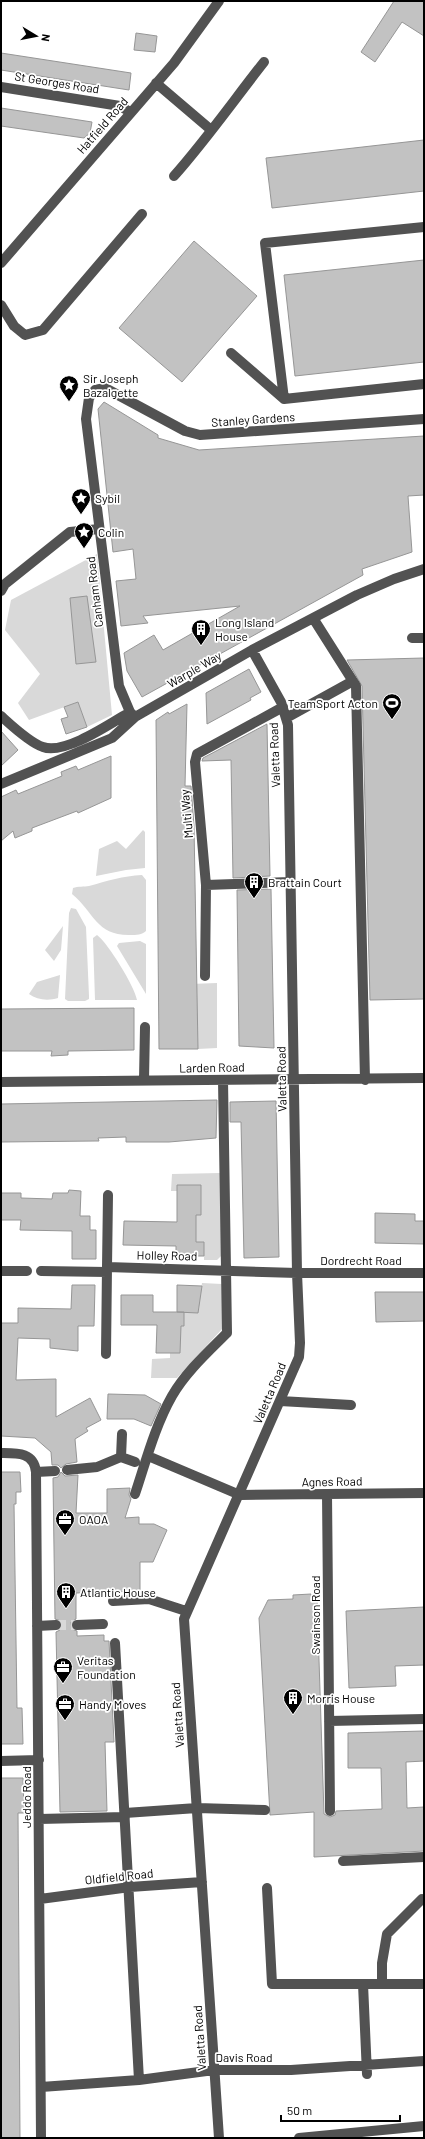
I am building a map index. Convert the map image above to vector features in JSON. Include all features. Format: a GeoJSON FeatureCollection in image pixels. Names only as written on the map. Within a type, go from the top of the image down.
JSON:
{"type":"FeatureCollection","features":[{"type":"Feature","properties":{"kind":"street","name":"Hatfield Road"},"geometry":{"type":"LineString","coordinates":[[1,263],[130,112],[174,63],[219,1]]}},
{"type":"Feature","properties":{"kind":"street"},"geometry":{"type":"LineString","coordinates":[[174,176],[200,147],[210,130],[264,62]]}},
{"type":"Feature","properties":{"kind":"street"},"geometry":{"type":"LineString","coordinates":[[156,83],[210,130]]}},
{"type":"Feature","properties":{"kind":"street","name":"St Georges Road"},"geometry":{"type":"LineString","coordinates":[[1,87],[120,106],[130,112]]}},
{"type":"Feature","properties":{"kind":"street"},"geometry":{"type":"LineString","coordinates":[[1,305],[14,326],[25,335],[43,330],[142,214]]}},
{"type":"Feature","properties":{"kind":"street"},"geometry":{"type":"LineString","coordinates":[[284,399],[265,243],[424,227]]}},
{"type":"Feature","properties":{"kind":"street"},"geometry":{"type":"LineString","coordinates":[[231,353],[284,399],[424,384]]}},
{"type":"Feature","properties":{"kind":"street","name":"Stanley Gardens"},"geometry":{"type":"LineString","coordinates":[[94,390],[105,388],[186,431],[200,435],[424,419]]}},
{"type":"Feature","properties":{"kind":"street","name":"Canham Road"},"geometry":{"type":"LineString","coordinates":[[94,390],[89,398],[86,419],[119,686],[133,715]]}},
{"type":"Feature","properties":{"kind":"street"},"geometry":{"type":"LineString","coordinates":[[1,591],[5,584],[70,532],[100,529]]}},
{"type":"Feature","properties":{"kind":"street","name":"Warple Way"},"geometry":{"type":"LineString","coordinates":[[1,784],[112,738],[133,715],[252,650],[357,595],[394,579],[424,569]]}},
{"type":"Feature","properties":{"kind":"street"},"geometry":{"type":"LineString","coordinates":[[313,618],[356,686],[365,1080]]}},
{"type":"Feature","properties":{"kind":"street"},"geometry":{"type":"LineString","coordinates":[[412,638],[424,638]]}},
{"type":"Feature","properties":{"kind":"street","name":"Valetta Road"},"geometry":{"type":"LineString","coordinates":[[219,2138],[184,1619],[186,1611],[240,1495],[300,1350],[297,1273],[288,725],[283,707],[252,650]]}},
{"type":"Feature","properties":{"kind":"street"},"geometry":{"type":"LineString","coordinates":[[286,718],[353,681]]}},
{"type":"Feature","properties":{"kind":"street","name":"Multi Way"},"geometry":{"type":"LineString","coordinates":[[206,885],[194,762],[196,754],[283,707]]}},
{"type":"Feature","properties":{"kind":"street"},"geometry":{"type":"LineString","coordinates":[[1,716],[42,747],[52,749],[78,740],[133,715]]}},
{"type":"Feature","properties":{"kind":"street"},"geometry":{"type":"LineString","coordinates":[[206,976],[206,885],[290,882]]}},
{"type":"Feature","properties":{"kind":"street"},"geometry":{"type":"LineString","coordinates":[[144,1080],[145,1027]]}},
{"type":"Feature","properties":{"kind":"street","name":"Larden Road"},"geometry":{"type":"LineString","coordinates":[[1,1082],[144,1080],[365,1080],[424,1078]]}},
{"type":"Feature","properties":{"kind":"street"},"geometry":{"type":"LineString","coordinates":[[135,1494],[153,1440],[172,1396],[191,1370],[226,1333],[223,1080]]}},
{"type":"Feature","properties":{"kind":"street"},"geometry":{"type":"LineString","coordinates":[[106,1354],[108,1195]]}},
{"type":"Feature","properties":{"kind":"street","name":"Holley Road"},"geometry":{"type":"LineString","coordinates":[[41,1271],[107,1269],[226,1270],[297,1273]]}},
{"type":"Feature","properties":{"kind":"street"},"geometry":{"type":"LineString","coordinates":[[1,1271],[27,1271]]}},
{"type":"Feature","properties":{"kind":"street","name":"Dordrecht Road"},"geometry":{"type":"LineString","coordinates":[[297,1273],[424,1273]]}},
{"type":"Feature","properties":{"kind":"street"},"geometry":{"type":"LineString","coordinates":[[280,1401],[351,1405]]}},
{"type":"Feature","properties":{"kind":"street"},"geometry":{"type":"LineString","coordinates":[[121,1457],[122,1434]]}},
{"type":"Feature","properties":{"kind":"street","name":"Jeddo Road"},"geometry":{"type":"LineString","coordinates":[[1,1453],[24,1454],[34,1461],[36,1472],[41,2138]]}},
{"type":"Feature","properties":{"kind":"street"},"geometry":{"type":"LineString","coordinates":[[148,1456],[240,1495]]}},
{"type":"Feature","properties":{"kind":"street"},"geometry":{"type":"LineString","coordinates":[[66,1470],[97,1467],[121,1457],[135,1462]]}},
{"type":"Feature","properties":{"kind":"street"},"geometry":{"type":"LineString","coordinates":[[36,1472],[55,1470]]}},
{"type":"Feature","properties":{"kind":"street","name":"Agnes Road"},"geometry":{"type":"LineString","coordinates":[[240,1495],[424,1493]]}},
{"type":"Feature","properties":{"kind":"street","name":"Swainson Road"},"geometry":{"type":"LineString","coordinates":[[327,1494],[330,1811]]}},
{"type":"Feature","properties":{"kind":"street"},"geometry":{"type":"LineString","coordinates":[[113,1601],[149,1599],[186,1611]]}},
{"type":"Feature","properties":{"kind":"street"},"geometry":{"type":"LineString","coordinates":[[76,1625],[103,1624]]}},
{"type":"Feature","properties":{"kind":"street"},"geometry":{"type":"LineString","coordinates":[[37,1626],[56,1625]]}},
{"type":"Feature","properties":{"kind":"street"},"geometry":{"type":"LineString","coordinates":[[115,1643],[130,1887],[139,2080]]}},
{"type":"Feature","properties":{"kind":"street"},"geometry":{"type":"LineString","coordinates":[[329,1721],[424,1719]]}},
{"type":"Feature","properties":{"kind":"street"},"geometry":{"type":"LineString","coordinates":[[1,1761],[39,1760]]}},
{"type":"Feature","properties":{"kind":"street"},"geometry":{"type":"LineString","coordinates":[[39,1819],[125,1815],[197,1808],[265,1810]]}},
{"type":"Feature","properties":{"kind":"street"},"geometry":{"type":"LineString","coordinates":[[344,1861],[424,1857]]}},
{"type":"Feature","properties":{"kind":"street","name":"Oldfield Road"},"geometry":{"type":"LineString","coordinates":[[40,1898],[130,1887],[202,1882]]}},
{"type":"Feature","properties":{"kind":"street"},"geometry":{"type":"LineString","coordinates":[[267,1888],[272,1984],[424,1984]]}},
{"type":"Feature","properties":{"kind":"street"},"geometry":{"type":"LineString","coordinates":[[382,1984],[382,1963],[387,1934],[422,1900]]}},
{"type":"Feature","properties":{"kind":"street"},"geometry":{"type":"LineString","coordinates":[[363,1984],[367,2069]]}},
{"type":"Feature","properties":{"kind":"street","name":"Davis Road"},"geometry":{"type":"LineString","coordinates":[[41,2087],[139,2080],[214,2070],[367,2069],[424,2061]]}},
{"type":"Feature","properties":{"kind":"street"},"geometry":{"type":"LineString","coordinates":[[299,2138],[424,2126]]}},
{"type":"Feature","properties":{"kind":"shaded area"},"geometry":{"type":"Polygon","coordinates":[[[97,554],[112,715],[87,727],[78,702],[29,720],[18,703],[40,674],[5,630],[11,600],[97,554]]]}},
{"type":"Feature","properties":{"kind":"shaded area"},"geometry":{"type":"Polygon","coordinates":[[[143,830],[145,832],[145,868],[96,876],[99,849],[117,841],[126,849],[143,830]]]}},
{"type":"Feature","properties":{"kind":"shaded area"},"geometry":{"type":"Polygon","coordinates":[[[142,875],[146,880],[146,931],[141,934],[133,935],[110,932],[97,922],[80,901],[72,894],[73,888],[75,887],[89,886],[142,875]]]}},
{"type":"Feature","properties":{"kind":"shaded area"},"geometry":{"type":"Polygon","coordinates":[[[71,908],[76,909],[86,927],[89,999],[85,1001],[68,1001],[65,999],[69,913],[71,908]]]}},
{"type":"Feature","properties":{"kind":"shaded area"},"geometry":{"type":"Polygon","coordinates":[[[63,926],[61,950],[54,961],[45,950],[63,926]]]}},
{"type":"Feature","properties":{"kind":"shaded area"},"geometry":{"type":"Polygon","coordinates":[[[97,935],[108,947],[120,966],[131,985],[137,1000],[95,1000],[93,938],[97,935]]]}},
{"type":"Feature","properties":{"kind":"shaded area"},"geometry":{"type":"Polygon","coordinates":[[[140,941],[146,944],[146,994],[117,946],[119,943],[140,941]]]}},
{"type":"Feature","properties":{"kind":"shaded area"},"geometry":{"type":"Polygon","coordinates":[[[60,975],[58,998],[43,999],[36,998],[29,994],[37,982],[60,975]]]}},
{"type":"Feature","properties":{"kind":"shaded area"},"geometry":{"type":"Polygon","coordinates":[[[217,983],[217,1048],[198,1049],[190,984],[217,983]]]}},
{"type":"Feature","properties":{"kind":"shaded area"},"geometry":{"type":"Polygon","coordinates":[[[220,1173],[222,1255],[217,1260],[204,1260],[204,1243],[196,1242],[196,1215],[201,1215],[201,1186],[177,1185],[177,1191],[171,1191],[172,1174],[220,1173]]]}},
{"type":"Feature","properties":{"kind":"shaded area"},"geometry":{"type":"Polygon","coordinates":[[[202,1283],[222,1284],[222,1329],[177,1378],[151,1378],[152,1359],[170,1358],[170,1353],[181,1326],[184,1325],[184,1312],[198,1312],[202,1283]]]}},
{"type":"Feature","properties":{"kind":"building"},"geometry":{"type":"Polygon","coordinates":[[[394,1],[424,1],[424,36],[402,22],[375,62],[361,52],[394,1]]]}},
{"type":"Feature","properties":{"kind":"building"},"geometry":{"type":"Polygon","coordinates":[[[136,33],[157,36],[155,52],[134,50],[136,33]]]}},
{"type":"Feature","properties":{"kind":"building"},"geometry":{"type":"Polygon","coordinates":[[[1,53],[131,73],[129,90],[1,70],[1,53]]]}},
{"type":"Feature","properties":{"kind":"building"},"geometry":{"type":"Polygon","coordinates":[[[1,108],[92,122],[90,133],[84,138],[1,126],[1,108]]]}},
{"type":"Feature","properties":{"kind":"building"},"geometry":{"type":"Polygon","coordinates":[[[424,140],[424,191],[272,208],[266,158],[424,140]]]}},
{"type":"Feature","properties":{"kind":"building"},"geometry":{"type":"Polygon","coordinates":[[[194,241],[257,296],[182,382],[119,328],[194,241]]]}},
{"type":"Feature","properties":{"kind":"building"},"geometry":{"type":"Polygon","coordinates":[[[424,260],[424,362],[295,376],[284,275],[424,260]]]}},
{"type":"Feature","properties":{"kind":"building"},"geometry":{"type":"Polygon","coordinates":[[[104,402],[158,435],[158,438],[199,450],[424,436],[424,495],[408,496],[412,552],[362,569],[363,575],[142,697],[127,671],[124,653],[154,635],[163,650],[240,606],[143,616],[148,623],[121,626],[116,581],[136,579],[133,549],[113,552],[98,409],[104,402]]]}},
{"type":"Feature","properties":{"kind":"building"},"geometry":{"type":"Polygon","coordinates":[[[87,596],[96,662],[76,664],[70,598],[87,596]]]}},
{"type":"Feature","properties":{"kind":"building"},"geometry":{"type":"Polygon","coordinates":[[[424,658],[424,999],[370,1000],[362,686],[347,660],[424,658]]]}},
{"type":"Feature","properties":{"kind":"building"},"geometry":{"type":"Polygon","coordinates":[[[249,669],[261,692],[250,698],[251,700],[207,724],[206,693],[249,669]]]}},
{"type":"Feature","properties":{"kind":"building"},"geometry":{"type":"Polygon","coordinates":[[[78,702],[87,727],[66,734],[61,719],[68,717],[64,707],[78,702]]]}},
{"type":"Feature","properties":{"kind":"building"},"geometry":{"type":"Polygon","coordinates":[[[187,704],[185,786],[191,786],[194,826],[198,1049],[159,1049],[156,720],[168,712],[169,714],[187,704]]]}},
{"type":"Feature","properties":{"kind":"building"},"geometry":{"type":"Polygon","coordinates":[[[267,724],[270,876],[233,878],[231,760],[202,761],[203,758],[267,724]]]}},
{"type":"Feature","properties":{"kind":"building"},"geometry":{"type":"Polygon","coordinates":[[[1,731],[18,750],[1,766],[1,731]]]}},
{"type":"Feature","properties":{"kind":"building"},"geometry":{"type":"Polygon","coordinates":[[[111,756],[111,798],[78,813],[77,811],[32,828],[32,831],[15,838],[13,831],[1,841],[1,797],[16,790],[18,794],[62,776],[61,772],[76,766],[78,770],[111,756]]]}},
{"type":"Feature","properties":{"kind":"building"},"geometry":{"type":"Polygon","coordinates":[[[271,889],[274,1048],[239,1046],[237,890],[271,889]]]}},
{"type":"Feature","properties":{"kind":"building"},"geometry":{"type":"Polygon","coordinates":[[[134,1008],[134,1050],[68,1051],[68,1055],[51,1056],[52,1051],[1,1051],[1,1009],[134,1008]]]}},
{"type":"Feature","properties":{"kind":"building"},"geometry":{"type":"Polygon","coordinates":[[[217,1100],[216,1138],[169,1142],[126,1142],[126,1137],[98,1138],[99,1141],[1,1142],[1,1104],[217,1100]]]}},
{"type":"Feature","properties":{"kind":"building"},"geometry":{"type":"Polygon","coordinates":[[[276,1101],[279,1257],[244,1258],[241,1122],[230,1122],[230,1102],[276,1101]]]}},
{"type":"Feature","properties":{"kind":"building"},"geometry":{"type":"Polygon","coordinates":[[[177,1185],[201,1185],[201,1215],[196,1215],[196,1242],[204,1242],[204,1256],[176,1256],[176,1246],[123,1245],[124,1221],[177,1222],[177,1185]]]}},
{"type":"Feature","properties":{"kind":"building"},"geometry":{"type":"Polygon","coordinates":[[[69,1190],[81,1191],[80,1216],[90,1216],[90,1230],[96,1230],[96,1259],[72,1259],[72,1231],[20,1230],[21,1220],[1,1220],[1,1193],[21,1193],[21,1198],[52,1199],[53,1193],[68,1193],[69,1190]]]}},
{"type":"Feature","properties":{"kind":"building"},"geometry":{"type":"Polygon","coordinates":[[[375,1213],[415,1214],[415,1221],[424,1221],[424,1244],[375,1243],[375,1213]]]}},
{"type":"Feature","properties":{"kind":"building"},"geometry":{"type":"Polygon","coordinates":[[[72,1285],[95,1285],[94,1326],[78,1326],[78,1351],[50,1348],[50,1339],[18,1338],[16,1380],[56,1379],[56,1417],[90,1398],[101,1420],[86,1428],[88,1431],[75,1439],[77,1462],[66,1464],[61,1468],[58,1465],[52,1465],[51,1452],[35,1438],[1,1436],[1,1323],[18,1323],[18,1308],[71,1309],[72,1285]]]}},
{"type":"Feature","properties":{"kind":"building"},"geometry":{"type":"Polygon","coordinates":[[[177,1285],[202,1286],[198,1313],[177,1312],[177,1285]]]}},
{"type":"Feature","properties":{"kind":"building"},"geometry":{"type":"Polygon","coordinates":[[[375,1292],[424,1292],[424,1321],[376,1322],[375,1292]]]}},
{"type":"Feature","properties":{"kind":"building"},"geometry":{"type":"Polygon","coordinates":[[[121,1295],[153,1295],[153,1312],[184,1312],[184,1326],[181,1326],[180,1353],[156,1353],[157,1325],[121,1325],[121,1295]]]}},
{"type":"Feature","properties":{"kind":"building"},"geometry":{"type":"Polygon","coordinates":[[[108,1394],[145,1395],[161,1404],[151,1426],[134,1419],[107,1419],[108,1394]]]}},
{"type":"Feature","properties":{"kind":"building"},"geometry":{"type":"Polygon","coordinates":[[[1,1472],[20,1472],[21,1492],[16,1492],[16,1504],[14,1504],[17,1708],[22,1708],[23,1744],[1,1744],[1,1472]]]}},
{"type":"Feature","properties":{"kind":"building"},"geometry":{"type":"Polygon","coordinates":[[[61,1472],[65,1476],[78,1475],[76,1513],[107,1513],[107,1489],[130,1488],[129,1495],[131,1499],[125,1518],[139,1517],[139,1524],[154,1524],[167,1530],[153,1562],[140,1562],[140,1591],[76,1593],[76,1619],[71,1622],[72,1629],[77,1631],[77,1636],[104,1635],[104,1641],[109,1641],[114,1742],[105,1742],[107,1811],[60,1812],[56,1632],[60,1630],[62,1625],[61,1621],[55,1619],[53,1478],[58,1477],[61,1472]]]}},
{"type":"Feature","properties":{"kind":"building"},"geometry":{"type":"Polygon","coordinates":[[[311,1594],[311,1599],[317,1598],[324,1814],[330,1817],[335,1815],[336,1811],[382,1809],[381,1768],[348,1768],[348,1733],[424,1731],[424,1761],[406,1762],[407,1808],[424,1807],[424,1851],[314,1857],[314,1812],[270,1815],[259,1618],[268,1600],[293,1599],[293,1595],[311,1594]]]}},
{"type":"Feature","properties":{"kind":"building"},"geometry":{"type":"Polygon","coordinates":[[[424,1607],[424,1665],[395,1666],[396,1686],[349,1688],[346,1611],[424,1607]]]}},
{"type":"Feature","properties":{"kind":"building"},"geometry":{"type":"Polygon","coordinates":[[[1,1778],[23,1778],[24,1813],[18,1813],[20,2138],[1,2138],[1,1778]]]}},
{"type":"Feature","properties":{"kind":"tunnel"},"geometry":{"type":"LineString","coordinates":[[56,1625],[77,1625]]}},
{"type":"Feature","properties":{"kind":"place","name":"Sir Joseph Bazalgette"},"geometry":{"type":"Point","coordinates":[69,402]}},
{"type":"Feature","properties":{"kind":"place","name":"Sybil"},"geometry":{"type":"Point","coordinates":[81,515]}},
{"type":"Feature","properties":{"kind":"place","name":"Colin"},"geometry":{"type":"Point","coordinates":[84,549]}},
{"type":"Feature","properties":{"kind":"place","name":"Long Island House"},"geometry":{"type":"Point","coordinates":[201,646]}},
{"type":"Feature","properties":{"kind":"place","name":"TeamSport Acton"},"geometry":{"type":"Point","coordinates":[392,720]}},
{"type":"Feature","properties":{"kind":"place","name":"Brattain Court"},"geometry":{"type":"Point","coordinates":[254,899]}},
{"type":"Feature","properties":{"kind":"place","name":"OAOA"},"geometry":{"type":"Point","coordinates":[65,1536]}},
{"type":"Feature","properties":{"kind":"place","name":"Atlantic House"},"geometry":{"type":"Point","coordinates":[66,1609]}},
{"type":"Feature","properties":{"kind":"place","name":"Veritas Foundation"},"geometry":{"type":"Point","coordinates":[63,1684]}},
{"type":"Feature","properties":{"kind":"place","name":"Morris House"},"geometry":{"type":"Point","coordinates":[293,1715]}},
{"type":"Feature","properties":{"kind":"place","name":"Handy Moves"},"geometry":{"type":"Point","coordinates":[65,1721]}}]}
